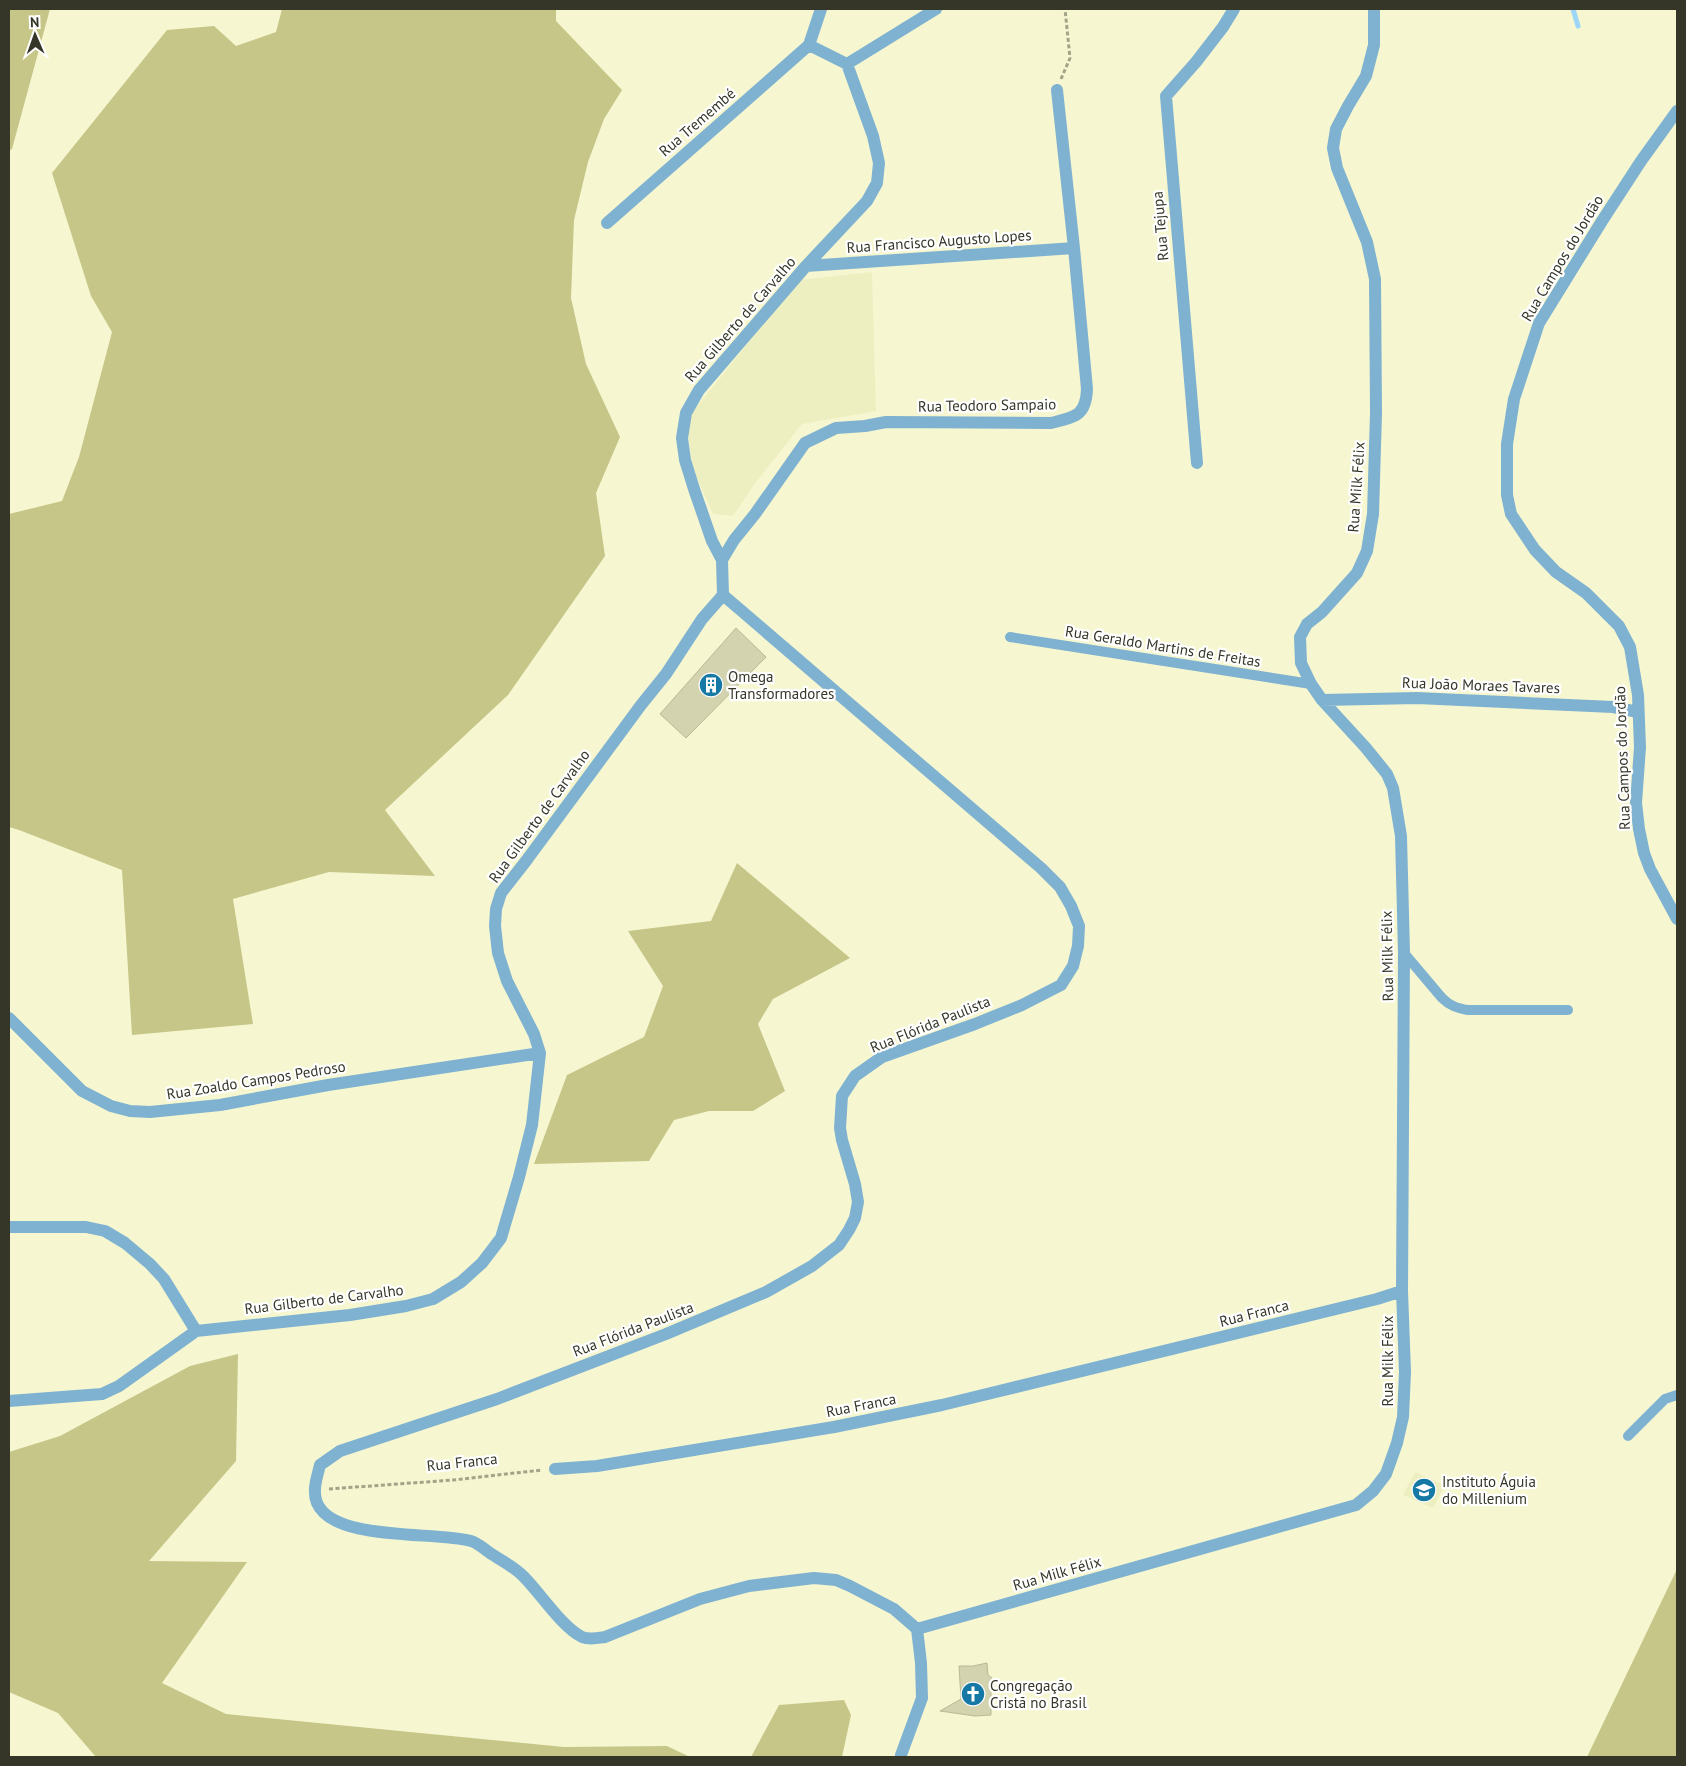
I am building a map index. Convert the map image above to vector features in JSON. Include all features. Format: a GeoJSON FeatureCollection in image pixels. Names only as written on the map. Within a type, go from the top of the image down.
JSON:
{"type":"FeatureCollection","features":[{"type":"Feature","properties":{"kind":"street"},"geometry":{"type":"LineString","coordinates":[[821,9],[809,45],[848,64],[936,9]]}},
{"type":"Feature","properties":{"kind":"street","name":"Rua Tejupa"},"geometry":{"type":"LineString","coordinates":[[1197,464],[1166,96],[1212,41],[1234,9]]}},
{"type":"Feature","properties":{"kind":"street","name":"Rua Milk Félix"},"geometry":{"type":"LineString","coordinates":[[917,1629],[1356,1505],[1373,1490],[1386,1474],[1397,1443],[1403,1417],[1405,1372],[1402,1291],[1404,953],[1401,836],[1394,788],[1387,774],[1322,700],[1311,684],[1301,663],[1300,637],[1307,624],[1322,612],[1357,573],[1367,551],[1373,514],[1376,413],[1375,279],[1367,242],[1336,168],[1334,148],[1336,129],[1366,76],[1374,45],[1374,9]]}},
{"type":"Feature","properties":{"kind":"street","name":"Rua Tremembé"},"geometry":{"type":"LineString","coordinates":[[607,223],[809,45]]}},
{"type":"Feature","properties":{"kind":"street","name":"Rua Gilberto de Carvalho"},"geometry":{"type":"LineString","coordinates":[[9,1401],[102,1394],[119,1386],[196,1331],[350,1316],[433,1299],[461,1282],[482,1263],[502,1238],[532,1125],[540,1053],[534,1034],[507,981],[498,953],[494,926],[496,909],[501,893],[526,862],[641,704],[666,674],[702,618],[723,595],[722,560],[712,541],[685,460],[682,438],[686,413],[699,390],[806,266],[867,201],[877,183],[879,163],[873,136],[848,64]]}},
{"type":"Feature","properties":{"kind":"street","name":"Rua Teodoro Sampaio"},"geometry":{"type":"LineString","coordinates":[[722,560],[734,540],[755,514],[805,443],[836,428],[886,422],[1051,423],[1072,418],[1082,411],[1086,402],[1086,389],[1074,248],[1057,90]]}},
{"type":"Feature","properties":{"kind":"street","name":"Rua Campos do Jordão"},"geometry":{"type":"LineString","coordinates":[[1677,111],[1606,213],[1539,324],[1514,399],[1507,444],[1507,495],[1511,514],[1542,558],[1556,572],[1586,593],[1620,626],[1630,647],[1638,695],[1640,747],[1636,803],[1639,829],[1644,853],[1650,869],[1677,919]]}},
{"type":"Feature","properties":{"kind":"street","name":"Rua Francisco Augusto Lopes"},"geometry":{"type":"LineString","coordinates":[[806,266],[1074,248]]}},
{"type":"Feature","properties":{"kind":"street","name":"Rua Flórida Paulista"},"geometry":{"type":"LineString","coordinates":[[314,1490],[320,1465],[340,1451],[497,1399],[666,1334],[766,1292],[812,1266],[839,1245],[855,1218],[858,1202],[855,1184],[843,1146],[840,1128],[842,1096],[855,1076],[882,1057],[976,1024],[1022,1005],[1061,985],[1073,966],[1078,946],[1079,926],[1071,906],[1060,887],[1041,868],[723,595]]}},
{"type":"Feature","properties":{"kind":"street","name":"Rua João Moraes Tavares"},"geometry":{"type":"LineString","coordinates":[[1322,700],[1427,699],[1613,706],[1638,712]]}},
{"type":"Feature","properties":{"kind":"street","name":"Rua Zoaldo Campos Pedroso"},"geometry":{"type":"LineString","coordinates":[[9,1018],[82,1091],[111,1106],[130,1111],[150,1112],[220,1105],[328,1085],[540,1053]]}},
{"type":"Feature","properties":{"kind":"street"},"geometry":{"type":"LineString","coordinates":[[9,1227],[86,1226],[104,1231],[125,1244],[150,1264],[164,1279],[196,1331]]}},
{"type":"Feature","properties":{"kind":"street","name":"Rua Franca"},"geometry":{"type":"LineString","coordinates":[[555,1469],[597,1466],[834,1428],[942,1406],[1377,1299],[1402,1291]]}},
{"type":"Feature","properties":{"kind":"street"},"geometry":{"type":"LineString","coordinates":[[314,1490],[317,1503],[327,1514],[342,1523],[354,1527],[390,1533],[450,1537],[473,1542],[511,1566],[524,1577],[572,1630],[583,1638],[605,1637],[700,1599],[749,1586],[814,1578],[836,1580],[850,1586],[894,1609],[917,1629],[921,1663],[922,1698],[901,1757]]}},
{"type":"Feature","properties":{"kind":"lane","name":"Rua Geraldo Martins de Freitas"},"geometry":{"type":"LineString","coordinates":[[1010,637],[1311,684]]}},
{"type":"Feature","properties":{"kind":"lane"},"geometry":{"type":"LineString","coordinates":[[1404,953],[1448,1005],[1455,1008],[1468,1010],[1568,1010]]}},
{"type":"Feature","properties":{"kind":"lane"},"geometry":{"type":"LineString","coordinates":[[1628,1436],[1665,1399],[1677,1394]]}},
{"type":"Feature","properties":{"kind":"path"},"geometry":{"type":"LineString","coordinates":[[1057,90],[1070,58],[1065,9]]}},
{"type":"Feature","properties":{"kind":"path","name":"Rua Franca"},"geometry":{"type":"LineString","coordinates":[[314,1490],[452,1480],[555,1469]]}},
{"type":"Feature","properties":{"kind":"shaded area"},"geometry":{"type":"Polygon","coordinates":[[[9,9],[50,9],[12,149],[9,151],[9,9]]]}},
{"type":"Feature","properties":{"kind":"shaded area"},"geometry":{"type":"Polygon","coordinates":[[[282,9],[556,9],[556,21],[622,90],[604,119],[588,162],[574,220],[571,298],[586,364],[620,437],[596,493],[605,556],[508,695],[385,810],[435,876],[329,872],[233,899],[253,1024],[132,1035],[122,870],[9,827],[9,514],[62,501],[79,457],[112,332],[91,296],[52,173],[167,30],[214,26],[236,46],[276,32],[282,9]]]}},
{"type":"Feature","properties":{"kind":"shaded area"},"geometry":{"type":"Polygon","coordinates":[[[872,272],[876,411],[802,424],[756,482],[733,516],[713,514],[693,469],[686,420],[799,280],[872,272]]]}},
{"type":"Feature","properties":{"kind":"shaded area"},"geometry":{"type":"Polygon","coordinates":[[[737,863],[850,958],[773,999],[758,1024],[785,1091],[753,1111],[709,1111],[674,1120],[649,1161],[534,1164],[567,1075],[644,1037],[663,986],[628,931],[711,921],[737,863]]]}},
{"type":"Feature","properties":{"kind":"shaded area"},"geometry":{"type":"Polygon","coordinates":[[[238,1354],[236,1461],[149,1561],[247,1562],[162,1683],[226,1714],[564,1747],[667,1746],[690,1757],[96,1757],[58,1713],[9,1692],[9,1452],[60,1436],[190,1366],[238,1354]]]}},
{"type":"Feature","properties":{"kind":"shaded area","name":"Instituto Águia do Millenium"},"geometry":{"type":"Polygon","coordinates":[[[1415,1472],[1445,1485],[1433,1508],[1403,1495],[1415,1472]]]}},
{"type":"Feature","properties":{"kind":"shaded area"},"geometry":{"type":"Polygon","coordinates":[[[1677,1569],[1677,1757],[1587,1757],[1677,1569]]]}},
{"type":"Feature","properties":{"kind":"shaded area"},"geometry":{"type":"Polygon","coordinates":[[[844,1700],[851,1715],[842,1757],[751,1757],[779,1705],[844,1700]]]}},
{"type":"Feature","properties":{"kind":"building","name":"Omega Transformadores"},"geometry":{"type":"Polygon","coordinates":[[[736,628],[766,657],[686,738],[660,714],[736,628]]]}},
{"type":"Feature","properties":{"kind":"building","name":"Congregação Cristã no Brasil"},"geometry":{"type":"Polygon","coordinates":[[[987,1663],[988,1675],[992,1678],[993,1689],[991,1689],[991,1715],[975,1716],[940,1711],[961,1699],[959,1666],[987,1663]]]}},
{"type":"Feature","properties":{"kind":"waterway"},"geometry":{"type":"LineString","coordinates":[[1573,9],[1578,26]]}},
{"type":"Feature","properties":{"kind":"place","name":"Omega Transformadores"},"geometry":{"type":"Point","coordinates":[711,685]}},
{"type":"Feature","properties":{"kind":"place","name":"Instituto Águia do Millenium"},"geometry":{"type":"Point","coordinates":[1424,1490]}},
{"type":"Feature","properties":{"kind":"place","name":"Congregação Cristã no Brasil"},"geometry":{"type":"Point","coordinates":[973,1694]}}]}
